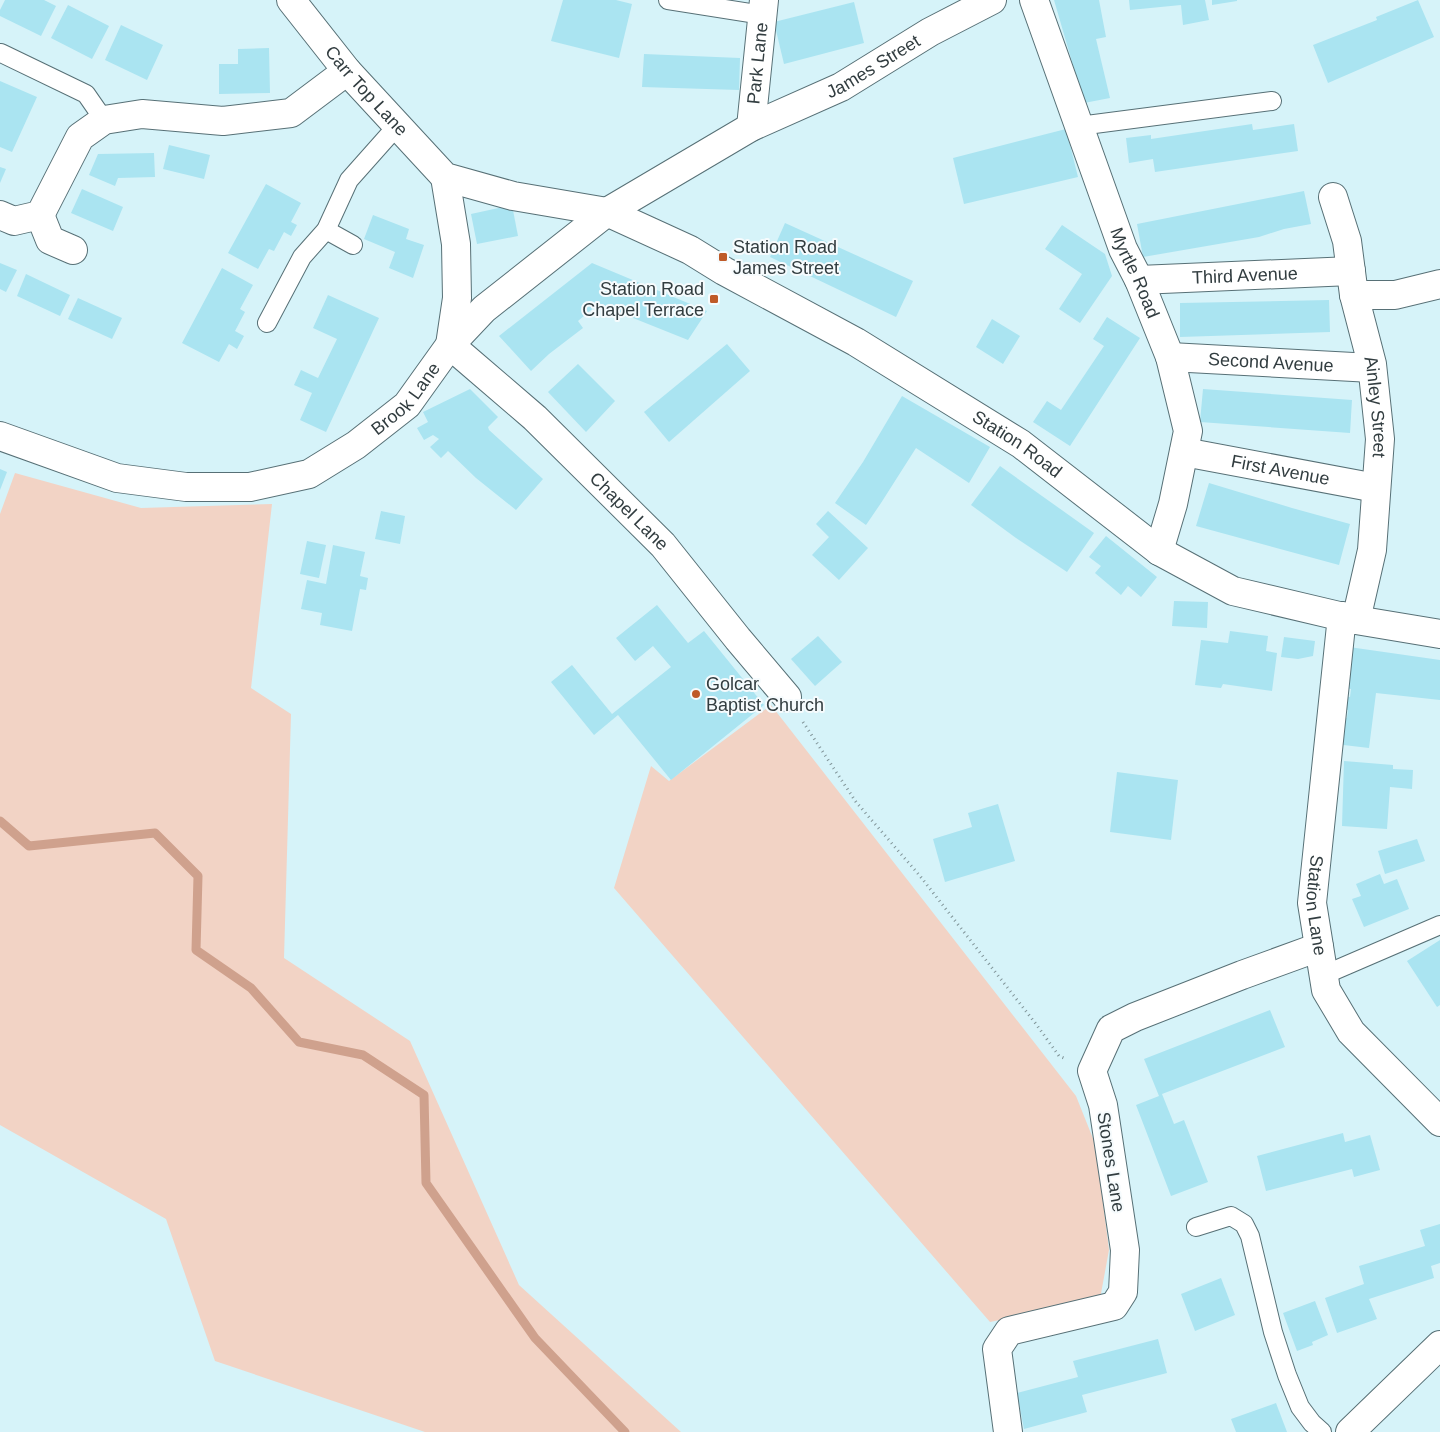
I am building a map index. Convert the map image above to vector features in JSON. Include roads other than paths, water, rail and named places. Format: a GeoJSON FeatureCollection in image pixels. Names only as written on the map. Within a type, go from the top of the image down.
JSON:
{"type":"FeatureCollection","features":[{"type":"Feature","properties":{"kind":"street","name":"Carr Top Lane"},"geometry":{"type":"LineString","coordinates":[[292,0],[347,71],[446,177]]}},
{"type":"Feature","properties":{"kind":"street","name":"James Street"},"geometry":{"type":"LineString","coordinates":[[752,127],[841,87],[930,32],[992,0]]}},
{"type":"Feature","properties":{"kind":"street","name":"Myrtle Road"},"geometry":{"type":"LineString","coordinates":[[1034,0],[1123,248],[1170,357],[1188,431],[1173,504],[1159,551]]}},
{"type":"Feature","properties":{"kind":"street","name":"Park Lane"},"geometry":{"type":"LineString","coordinates":[[752,127],[764,7]]}},
{"type":"Feature","properties":{"kind":"street"},"geometry":{"type":"LineString","coordinates":[[73,250],[50,240],[40,215],[80,137],[104,120],[142,114],[222,121],[291,113],[347,71]]}},
{"type":"Feature","properties":{"kind":"street","name":"Brook Lane"},"geometry":{"type":"LineString","coordinates":[[0,436],[117,478],[186,487],[250,487],[309,474],[356,445],[407,405],[450,345],[484,309],[607,212],[752,127]]}},
{"type":"Feature","properties":{"kind":"street"},"geometry":{"type":"LineString","coordinates":[[450,345],[457,298],[456,244],[446,177],[513,196],[607,212]]}},
{"type":"Feature","properties":{"kind":"street","name":"Ainley Street"},"geometry":{"type":"LineString","coordinates":[[1333,197],[1347,241],[1352,283],[1372,368],[1380,439],[1372,550],[1349,618]]}},
{"type":"Feature","properties":{"kind":"street","name":"Station Road"},"geometry":{"type":"LineString","coordinates":[[607,212],[690,250],[724,271],[856,342],[1021,444],[1159,551],[1233,591],[1349,618],[1440,634]]}},
{"type":"Feature","properties":{"kind":"street"},"geometry":{"type":"LineString","coordinates":[[0,215],[14,221],[40,215]]}},
{"type":"Feature","properties":{"kind":"street","name":"Third Avenue"},"geometry":{"type":"LineString","coordinates":[[1138,280],[1352,283],[1395,295],[1440,284]]}},
{"type":"Feature","properties":{"kind":"street","name":"Chapel Lane"},"geometry":{"type":"LineString","coordinates":[[450,345],[535,418],[663,545],[787,697]]}},
{"type":"Feature","properties":{"kind":"street","name":"Second Avenue"},"geometry":{"type":"LineString","coordinates":[[1170,357],[1372,368]]}},
{"type":"Feature","properties":{"kind":"street","name":"First Avenue"},"geometry":{"type":"LineString","coordinates":[[1184,452],[1376,488]]}},
{"type":"Feature","properties":{"kind":"street","name":"Station Lane"},"geometry":{"type":"LineString","coordinates":[[1349,618],[1312,903],[1326,990],[1351,1032],[1440,1122]]}},
{"type":"Feature","properties":{"kind":"street","name":"Stones Lane"},"geometry":{"type":"LineString","coordinates":[[1008,1432],[997,1349],[1009,1331],[1114,1306],[1123,1292],[1125,1250],[1103,1105],[1092,1071],[1111,1029],[1135,1017],[1319,947]]}},
{"type":"Feature","properties":{"kind":"street"},"geometry":{"type":"LineString","coordinates":[[1350,1432],[1440,1345]]}},
{"type":"Feature","properties":{"kind":"lane"},"geometry":{"type":"LineString","coordinates":[[668,0],[764,7]]}},
{"type":"Feature","properties":{"kind":"lane"},"geometry":{"type":"LineString","coordinates":[[1,53],[86,94],[104,120]]}},
{"type":"Feature","properties":{"kind":"lane"},"geometry":{"type":"LineString","coordinates":[[1079,126],[1272,101]]}},
{"type":"Feature","properties":{"kind":"lane"},"geometry":{"type":"LineString","coordinates":[[267,323],[302,257],[326,230],[349,180],[397,126]]}},
{"type":"Feature","properties":{"kind":"lane"},"geometry":{"type":"LineString","coordinates":[[326,230],[353,245]]}},
{"type":"Feature","properties":{"kind":"lane"},"geometry":{"type":"LineString","coordinates":[[1324,975],[1440,925]]}},
{"type":"Feature","properties":{"kind":"lane"},"geometry":{"type":"LineString","coordinates":[[1196,1227],[1232,1216],[1244,1224],[1250,1236],[1273,1332],[1287,1375],[1300,1407],[1312,1423],[1322,1432]]}},
{"type":"Feature","properties":{"kind":"waterway"},"geometry":{"type":"LineString","coordinates":[[0,821],[29,846],[155,833],[198,876],[196,950],[251,988],[299,1042],[363,1055],[424,1095],[426,1183],[535,1338],[625,1432]]}},
{"type":"Feature","properties":{"kind":"place","name":"Station Road James Street"},"geometry":{"type":"Point","coordinates":[723,257]}},
{"type":"Feature","properties":{"kind":"place","name":"Station Road Chapel Terrace"},"geometry":{"type":"Point","coordinates":[714,299]}},
{"type":"Feature","properties":{"kind":"place","name":"Golcar Baptist Church"},"geometry":{"type":"Point","coordinates":[696,694]}}]}
